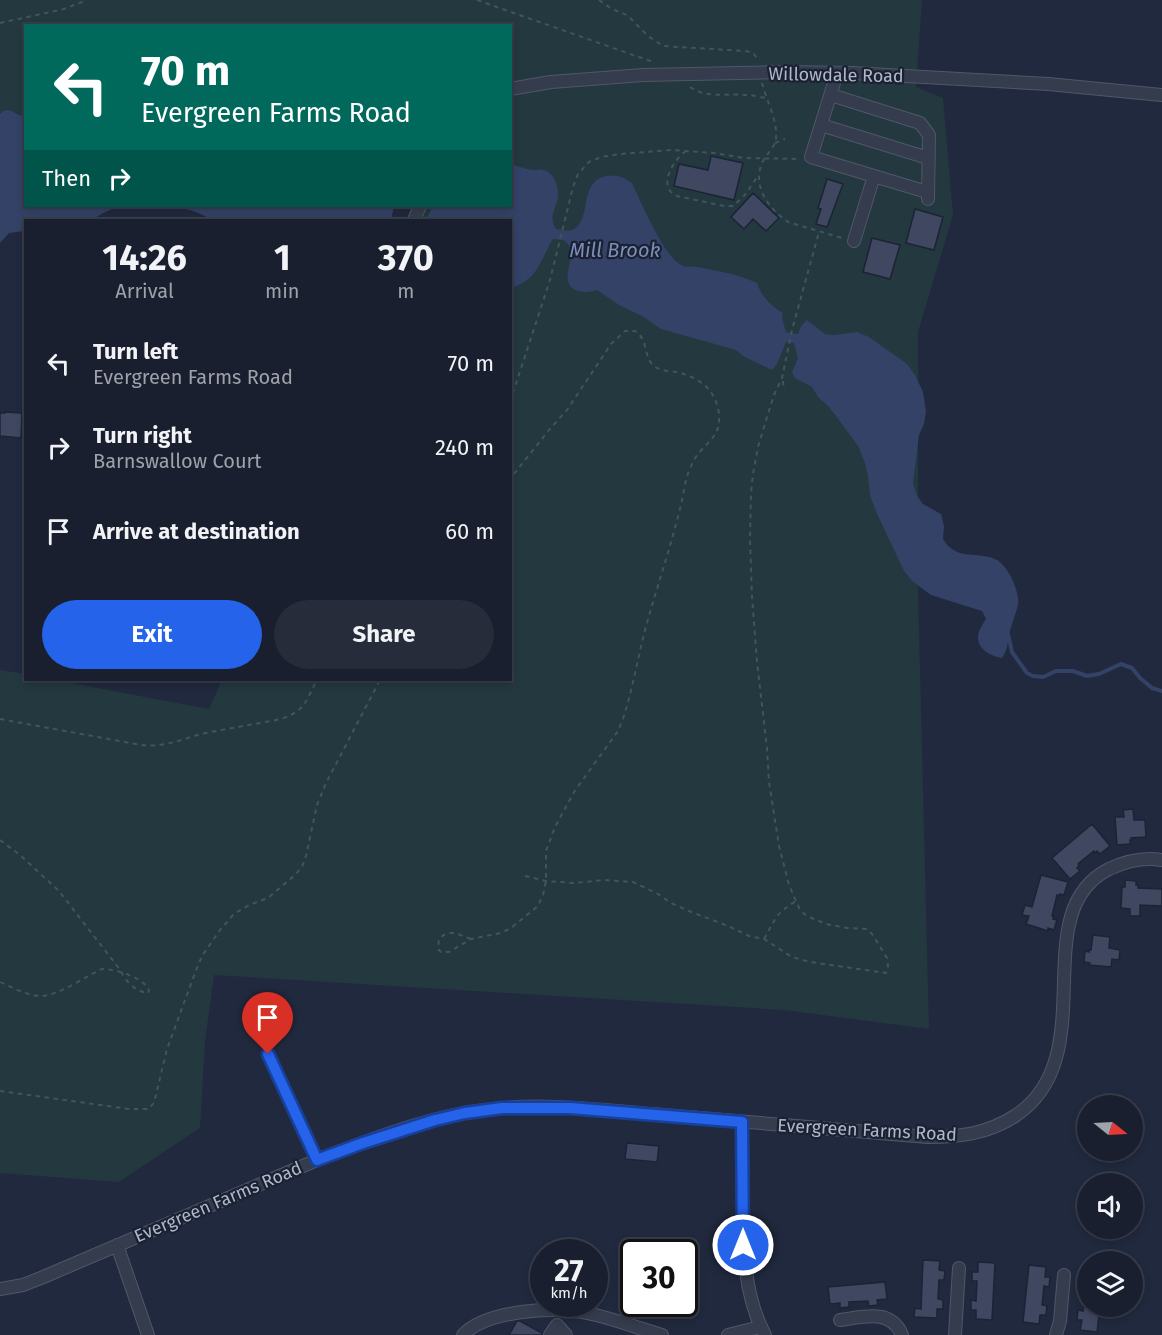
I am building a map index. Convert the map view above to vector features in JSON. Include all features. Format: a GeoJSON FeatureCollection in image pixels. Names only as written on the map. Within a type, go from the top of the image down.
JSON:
{"type":"FeatureCollection","features":[{"type":"Feature","properties":{"kind":"street","name":"Willowdale Road"},"geometry":{"type":"LineString","coordinates":[[512,89],[551,82],[675,74],[837,73],[1048,84],[1162,95]]}},
{"type":"Feature","properties":{"kind":"street"},"geometry":{"type":"LineString","coordinates":[[831,95],[920,123],[929,135],[927,196],[874,176],[812,157],[837,73]]}},
{"type":"Feature","properties":{"kind":"street"},"geometry":{"type":"LineString","coordinates":[[821,125],[928,158]]}},
{"type":"Feature","properties":{"kind":"street"},"geometry":{"type":"LineString","coordinates":[[854,242],[874,176]]}},
{"type":"Feature","properties":{"kind":"street","name":"Evergreen Farms Road"},"geometry":{"type":"LineString","coordinates":[[0,1289],[23,1285],[317,1160],[435,1120],[465,1113],[502,1108],[570,1108],[928,1137],[976,1134],[988,1130],[1011,1119],[1038,1096],[1054,1067],[1062,1030],[1068,927],[1079,897],[1094,880],[1110,868],[1140,859],[1162,860]]}},
{"type":"Feature","properties":{"kind":"street"},"geometry":{"type":"LineString","coordinates":[[268,1054],[317,1160]]}},
{"type":"Feature","properties":{"kind":"street"},"geometry":{"type":"LineString","coordinates":[[728,1335],[763,1331],[752,1300],[743,1245],[742,1122]]}},
{"type":"Feature","properties":{"kind":"street"},"geometry":{"type":"LineString","coordinates":[[117,1245],[148,1335]]}},
{"type":"Feature","properties":{"kind":"street"},"geometry":{"type":"LineString","coordinates":[[955,1335],[959,1268]]}},
{"type":"Feature","properties":{"kind":"street"},"geometry":{"type":"LineString","coordinates":[[1056,1335],[1060,1321],[1064,1275]]}},
{"type":"Feature","properties":{"kind":"street"},"geometry":{"type":"LineString","coordinates":[[463,1335],[472,1327],[488,1319],[530,1312]]}},
{"type":"Feature","properties":{"kind":"street"},"geometry":{"type":"LineString","coordinates":[[601,1317],[662,1335]]}},
{"type":"Feature","properties":{"kind":"street"},"geometry":{"type":"LineString","coordinates":[[840,1320],[888,1318],[895,1323],[902,1335]]}},
{"type":"Feature","properties":{"kind":"street"},"geometry":{"type":"LineString","coordinates":[[554,1330],[566,1335]]}},
{"type":"Feature","properties":{"kind":"path"},"geometry":{"type":"LineString","coordinates":[[0,23],[64,9],[87,0]]}},
{"type":"Feature","properties":{"kind":"path"},"geometry":{"type":"LineString","coordinates":[[477,0],[655,62]]}},
{"type":"Feature","properties":{"kind":"path"},"geometry":{"type":"LineString","coordinates":[[599,0],[627,15],[648,36],[663,46],[750,51],[755,55],[775,125],[775,143],[765,158],[759,175],[744,196],[729,207],[671,193],[668,188],[669,175],[676,159],[686,151]]}},
{"type":"Feature","properties":{"kind":"path"},"geometry":{"type":"LineString","coordinates":[[675,74],[701,93],[766,98]]}},
{"type":"Feature","properties":{"kind":"path"},"geometry":{"type":"LineString","coordinates":[[775,143],[785,139]]}},
{"type":"Feature","properties":{"kind":"path"},"geometry":{"type":"LineString","coordinates":[[512,396],[542,307],[575,181],[582,169],[590,162],[601,157],[645,151],[715,153],[743,158],[801,159],[812,157]]}},
{"type":"Feature","properties":{"kind":"path"},"geometry":{"type":"LineString","coordinates":[[759,175],[759,187],[765,200],[782,218],[796,225],[854,242]]}},
{"type":"Feature","properties":{"kind":"path"},"geometry":{"type":"LineString","coordinates":[[525,876],[546,881],[574,883],[611,880],[633,882],[671,903],[749,936],[764,939],[783,952],[798,958],[886,974],[887,958],[872,934],[866,929],[826,924],[807,916],[800,910],[789,885],[779,846],[769,782],[757,662],[751,552],[753,474],[767,417],[782,378],[792,330],[819,232]]}},
{"type":"Feature","properties":{"kind":"path"},"geometry":{"type":"LineString","coordinates":[[471,939],[455,933],[447,933],[439,939],[438,949],[441,952],[449,952],[471,939],[501,933],[515,926],[538,906],[546,881],[546,851],[555,827],[574,792],[618,730],[623,719],[688,473],[697,455],[717,432],[719,420],[715,399],[696,378],[655,366],[648,356],[642,336],[635,331],[625,331],[611,344],[567,410],[512,476]]}},
{"type":"Feature","properties":{"kind":"path"},"geometry":{"type":"LineString","coordinates":[[782,378],[784,390]]}},
{"type":"Feature","properties":{"kind":"path"},"geometry":{"type":"LineString","coordinates":[[0,719],[141,745],[165,745],[194,736],[281,719],[300,710],[316,681]]}},
{"type":"Feature","properties":{"kind":"path"},"geometry":{"type":"LineString","coordinates":[[0,1090],[129,1109],[143,1110],[151,1106],[155,1099],[167,1049],[202,956],[234,914],[268,898],[302,867],[317,805],[326,783],[379,681]]}},
{"type":"Feature","properties":{"kind":"path"},"geometry":{"type":"LineString","coordinates":[[0,840],[59,891],[121,971],[124,978],[133,987],[148,993],[149,988],[146,984],[121,971],[102,969],[71,986],[43,996],[0,982]]}},
{"type":"Feature","properties":{"kind":"path"},"geometry":{"type":"LineString","coordinates":[[764,939],[780,911],[796,901]]}},
{"type":"Feature","properties":{"kind":"shaded area"},"geometry":{"type":"Polygon","coordinates":[[[0,0],[922,0],[916,87],[943,98],[953,215],[918,332],[918,591],[929,1029],[784,1010],[214,975],[205,1042],[200,1128],[119,1182],[0,1173],[0,670],[24,674],[24,681],[60,681],[209,709],[222,681],[512,681],[512,219],[422,219],[428,207],[512,207],[512,24],[24,24],[24,116],[18,113],[3,111],[0,114],[0,0]]]}},
{"type":"Feature","properties":{"kind":"water"},"geometry":{"type":"Polygon","coordinates":[[[9,110],[24,117],[24,207],[120,207],[94,219],[24,219],[24,231],[9,233],[0,243],[0,114],[9,110]]]}},
{"type":"Feature","properties":{"kind":"water","name":"Mill Brook"},"geometry":{"type":"Polygon","coordinates":[[[512,165],[530,170],[547,171],[553,177],[558,193],[553,213],[554,225],[556,229],[568,231],[574,229],[583,217],[592,185],[606,176],[620,176],[632,183],[654,229],[669,254],[677,262],[684,266],[735,275],[757,283],[767,301],[783,313],[786,332],[798,334],[801,326],[807,320],[825,334],[857,332],[869,337],[907,364],[923,392],[926,411],[919,435],[913,483],[917,496],[923,504],[941,514],[944,526],[943,539],[949,547],[957,552],[997,560],[1009,573],[1015,586],[1018,604],[1007,648],[1002,658],[990,654],[980,645],[978,635],[986,619],[982,611],[931,595],[912,581],[904,571],[870,496],[865,463],[858,446],[812,387],[795,378],[792,372],[798,358],[794,343],[786,342],[772,370],[743,356],[736,350],[661,329],[597,290],[583,292],[571,288],[568,283],[570,249],[566,242],[561,240],[552,240],[532,276],[512,287],[512,219],[426,219],[432,207],[512,207],[512,165]]]}},
{"type":"Feature","properties":{"kind":"water"},"geometry":{"type":"Polygon","coordinates":[[[177,207],[394,207],[391,219],[210,219],[177,207]]]}},
{"type":"Feature","properties":{"kind":"building"},"geometry":{"type":"Polygon","coordinates":[[[711,156],[743,163],[734,200],[674,186],[679,164],[708,170],[711,156]]]}},
{"type":"Feature","properties":{"kind":"building"},"geometry":{"type":"Polygon","coordinates":[[[827,179],[843,184],[827,227],[816,224],[821,209],[818,208],[827,179]]]}},
{"type":"Feature","properties":{"kind":"building"},"geometry":{"type":"Polygon","coordinates":[[[753,193],[779,218],[766,231],[753,219],[744,229],[731,217],[753,193]]]}},
{"type":"Feature","properties":{"kind":"building"},"geometry":{"type":"Polygon","coordinates":[[[915,209],[943,217],[934,250],[906,243],[915,209]]]}},
{"type":"Feature","properties":{"kind":"building"},"geometry":{"type":"Polygon","coordinates":[[[872,238],[900,245],[890,279],[863,272],[872,238]]]}},
{"type":"Feature","properties":{"kind":"building"},"geometry":{"type":"Polygon","coordinates":[[[0,413],[22,413],[21,438],[0,436],[0,413]]]}},
{"type":"Feature","properties":{"kind":"building"},"geometry":{"type":"Polygon","coordinates":[[[1133,809],[1134,820],[1145,820],[1146,837],[1131,838],[1130,844],[1117,845],[1115,817],[1124,817],[1123,810],[1133,809]]]}},
{"type":"Feature","properties":{"kind":"building"},"geometry":{"type":"Polygon","coordinates":[[[1092,824],[1110,846],[1100,854],[1094,851],[1078,864],[1077,868],[1080,871],[1070,879],[1052,858],[1092,824]]]}},
{"type":"Feature","properties":{"kind":"building"},"geometry":{"type":"Polygon","coordinates":[[[1041,875],[1068,882],[1064,895],[1057,895],[1052,916],[1057,920],[1054,930],[1048,928],[1048,931],[1026,924],[1029,916],[1022,915],[1025,905],[1032,907],[1041,875]]]}},
{"type":"Feature","properties":{"kind":"building"},"geometry":{"type":"Polygon","coordinates":[[[1125,880],[1136,881],[1138,888],[1162,889],[1162,906],[1140,905],[1140,916],[1130,916],[1130,909],[1121,908],[1122,887],[1125,887],[1125,880]]]}},
{"type":"Feature","properties":{"kind":"building"},"geometry":{"type":"Polygon","coordinates":[[[1093,935],[1110,937],[1109,948],[1120,950],[1119,960],[1112,959],[1111,967],[1089,965],[1090,963],[1084,962],[1085,951],[1091,950],[1093,935]]]}},
{"type":"Feature","properties":{"kind":"building"},"geometry":{"type":"Polygon","coordinates":[[[627,1143],[659,1146],[657,1162],[625,1159],[627,1143]]]}},
{"type":"Feature","properties":{"kind":"building"},"geometry":{"type":"Polygon","coordinates":[[[923,1260],[940,1261],[939,1270],[945,1271],[944,1280],[939,1280],[938,1299],[943,1300],[943,1309],[937,1309],[937,1318],[914,1317],[915,1308],[921,1309],[923,1260]]]}},
{"type":"Feature","properties":{"kind":"building"},"geometry":{"type":"Polygon","coordinates":[[[978,1262],[995,1263],[992,1320],[976,1319],[976,1310],[971,1310],[971,1300],[976,1301],[977,1281],[972,1281],[972,1272],[978,1272],[978,1262]]]}},
{"type":"Feature","properties":{"kind":"building"},"geometry":{"type":"Polygon","coordinates":[[[1029,1265],[1046,1267],[1045,1277],[1050,1277],[1049,1287],[1044,1286],[1042,1305],[1047,1306],[1046,1315],[1040,1315],[1039,1324],[1023,1322],[1029,1265]]]}},
{"type":"Feature","properties":{"kind":"building"},"geometry":{"type":"Polygon","coordinates":[[[885,1282],[887,1299],[877,1300],[878,1305],[869,1306],[868,1301],[849,1302],[849,1307],[840,1308],[840,1303],[830,1304],[828,1287],[885,1282]]]}},
{"type":"Feature","properties":{"kind":"building"},"geometry":{"type":"Polygon","coordinates":[[[1077,1317],[1099,1317],[1097,1332],[1080,1330],[1082,1320],[1077,1320],[1077,1317]]]}},
{"type":"Feature","properties":{"kind":"building"},"geometry":{"type":"Polygon","coordinates":[[[517,1321],[542,1333],[542,1335],[509,1335],[517,1321]]]}},
{"type":"Feature","properties":{"kind":"waterway","name":"Mill Brook"},"geometry":{"type":"LineString","coordinates":[[1008,634],[1012,652],[1027,673],[1033,676],[1043,677],[1056,671],[1073,671],[1087,676],[1099,674],[1121,664],[1132,668],[1152,688],[1162,691]]}},
{"type":"Feature","properties":{"kind":"route"},"geometry":{"type":"LineString","coordinates":[[268,1054],[317,1160],[435,1120],[502,1108],[570,1108],[742,1122],[743,1245]]}}]}
